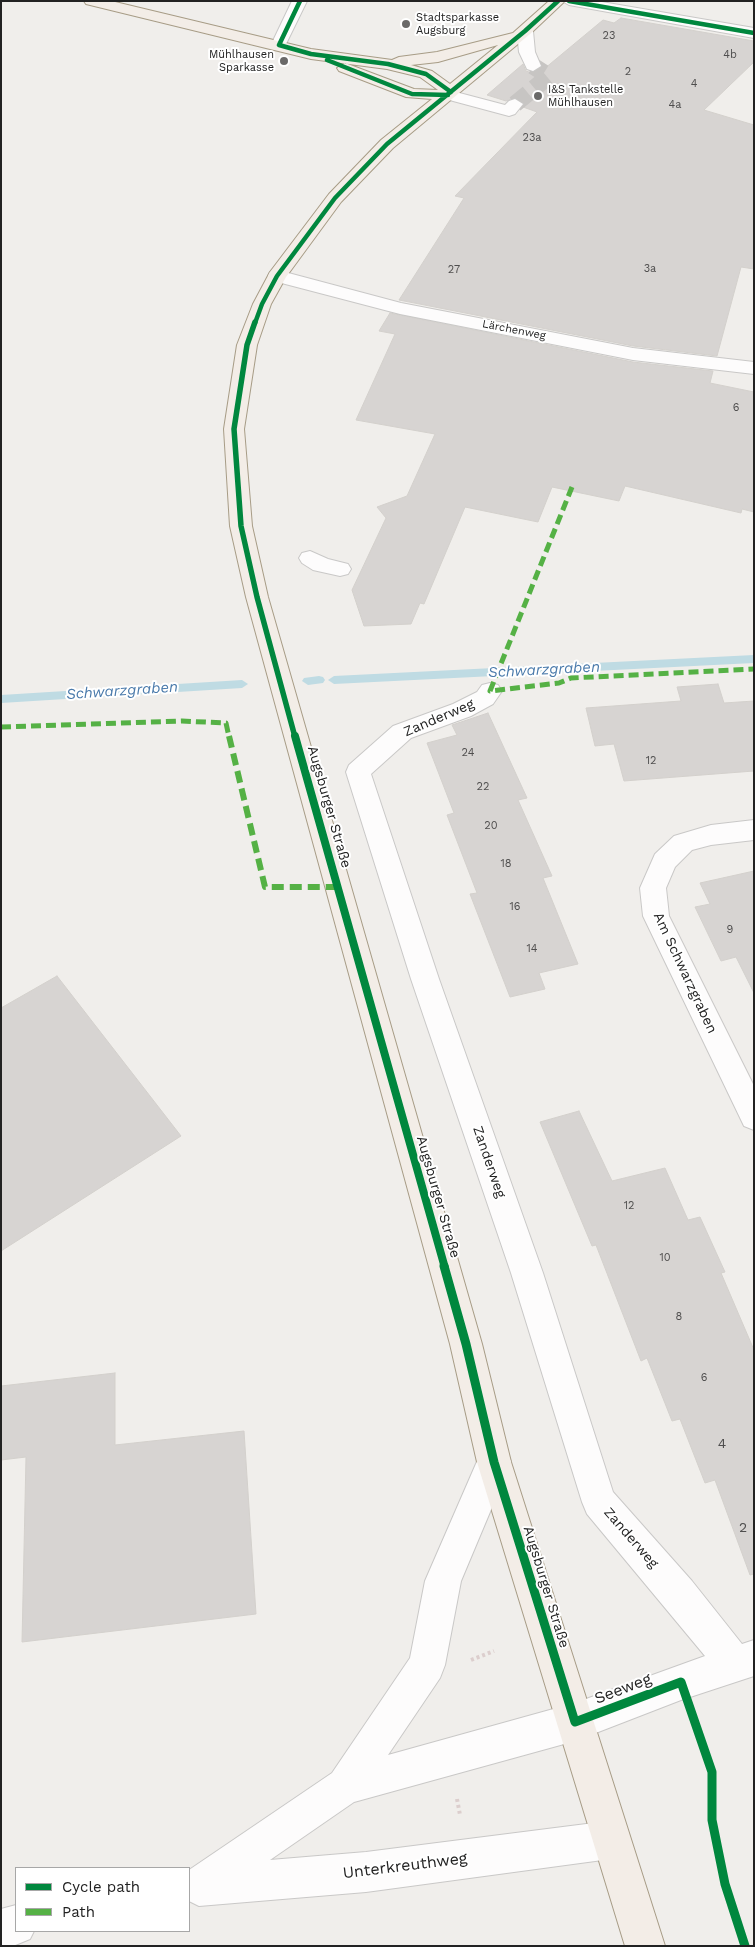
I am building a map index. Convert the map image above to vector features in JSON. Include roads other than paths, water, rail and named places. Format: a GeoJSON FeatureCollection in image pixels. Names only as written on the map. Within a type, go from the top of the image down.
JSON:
{"type":"FeatureCollection","features":[{"type":"Feature","properties":{"kind":"main road"},"geometry":{"type":"LineString","coordinates":[[91,1],[311,54],[412,94],[450,93]]}},
{"type":"Feature","properties":{"kind":"main road","name":"Augsburger Straße"},"geometry":{"type":"LineString","coordinates":[[558,1],[525,31],[387,144],[335,198],[277,276],[262,304],[247,345],[234,429],[241,526],[257,597],[466,1344],[494,1462],[644,1946]]}},
{"type":"Feature","properties":{"kind":"main road"},"geometry":{"type":"LineString","coordinates":[[388,64],[447,55],[525,31]]}},
{"type":"Feature","properties":{"kind":"main road"},"geometry":{"type":"LineString","coordinates":[[311,54],[388,64],[426,74],[450,93]]}},
{"type":"Feature","properties":{"kind":"street"},"geometry":{"type":"LineString","coordinates":[[279,45],[300,1]]}},
{"type":"Feature","properties":{"kind":"street"},"geometry":{"type":"LineString","coordinates":[[570,1],[754,33]]}},
{"type":"Feature","properties":{"kind":"street"},"geometry":{"type":"LineString","coordinates":[[525,31],[527,52],[533,66]]}},
{"type":"Feature","properties":{"kind":"street"},"geometry":{"type":"LineString","coordinates":[[450,93],[509,111],[515,104]]}},
{"type":"Feature","properties":{"kind":"street","name":"Lärchenweg"},"geometry":{"type":"LineString","coordinates":[[277,276],[400,308],[633,354],[754,368]]}},
{"type":"Feature","properties":{"kind":"street"},"geometry":{"type":"LineString","coordinates":[[310,558],[321,565],[340,569]]}},
{"type":"Feature","properties":{"kind":"street","name":"Zanderweg"},"geometry":{"type":"LineString","coordinates":[[490,691],[485,698],[462,710],[402,732],[358,772],[425,979],[527,1273],[599,1502],[679,1594],[744,1661]]}},
{"type":"Feature","properties":{"kind":"street","name":"Am Schwarzgraben"},"geometry":{"type":"LineString","coordinates":[[754,830],[711,835],[683,843],[664,861],[653,888],[656,916],[754,1117]]}},
{"type":"Feature","properties":{"kind":"street","name":"Unterkreuthweg"},"geometry":{"type":"LineString","coordinates":[[345,1786],[427,1665],[443,1581],[494,1462]]}},
{"type":"Feature","properties":{"kind":"street","name":"Seeweg"},"geometry":{"type":"LineString","coordinates":[[575,1722],[689,1679],[744,1661]]}},
{"type":"Feature","properties":{"kind":"street","name":"Unterkreuthweg"},"geometry":{"type":"LineString","coordinates":[[194,1887],[345,1786],[575,1722]]}},
{"type":"Feature","properties":{"kind":"street","name":"Unterkreuthweg"},"geometry":{"type":"LineString","coordinates":[[194,1887],[366,1872],[610,1840]]}},
{"type":"Feature","properties":{"kind":"street"},"geometry":{"type":"LineString","coordinates":[[1,1929],[15,1925]]}},
{"type":"Feature","properties":{"kind":"waterway","name":"Schwarzgraben"},"geometry":{"type":"LineString","coordinates":[[334,680],[754,659]]}},
{"type":"Feature","properties":{"kind":"waterway","name":"Schwarzgraben"},"geometry":{"type":"LineString","coordinates":[[308,681],[319,680]]}},
{"type":"Feature","properties":{"kind":"waterway","name":"Schwarzgraben"},"geometry":{"type":"LineString","coordinates":[[1,699],[242,684]]}},
{"type":"Feature","properties":{"kind":"tunnel"},"geometry":{"type":"LineString","coordinates":[[515,104],[549,76],[533,66]]}},
{"type":"Feature","properties":{"kind":"place","name":"Stadtsparkasse Augsburg"},"geometry":{"type":"Point","coordinates":[406,24]}},
{"type":"Feature","properties":{"kind":"place","name":"Mühlhausen Sparkasse"},"geometry":{"type":"Point","coordinates":[284,61]}},
{"type":"Feature","properties":{"kind":"place","name":"I&S Tankstelle Mühlhausen"},"geometry":{"type":"Point","coordinates":[538,96]}}]}
